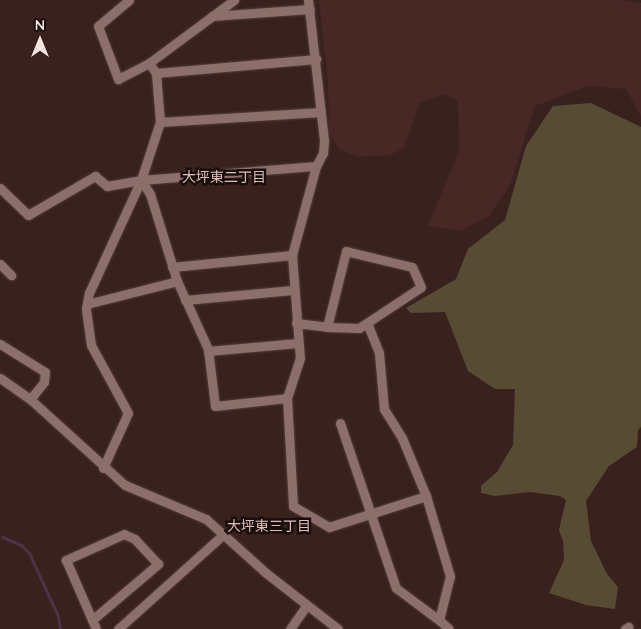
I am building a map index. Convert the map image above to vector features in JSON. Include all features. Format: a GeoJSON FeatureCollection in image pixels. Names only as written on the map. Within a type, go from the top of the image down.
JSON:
{"type":"FeatureCollection","features":[{"type":"Feature","properties":{"kind":"street"},"geometry":{"type":"LineString","coordinates":[[129,0],[98,26],[118,79],[149,64],[234,0]]}},
{"type":"Feature","properties":{"kind":"street"},"geometry":{"type":"LineString","coordinates":[[212,16],[309,5],[321,112],[323,153],[316,166],[292,255],[293,290],[300,358],[287,398],[293,506],[330,527],[371,512],[426,496]]}},
{"type":"Feature","properties":{"kind":"street"},"geometry":{"type":"LineString","coordinates":[[156,73],[316,60]]}},
{"type":"Feature","properties":{"kind":"street"},"geometry":{"type":"LineString","coordinates":[[103,468],[128,413],[90,344],[86,325],[87,304],[141,180],[160,122],[156,73],[149,64]]}},
{"type":"Feature","properties":{"kind":"street"},"geometry":{"type":"LineString","coordinates":[[160,122],[321,112]]}},
{"type":"Feature","properties":{"kind":"street"},"geometry":{"type":"LineString","coordinates":[[0,188],[28,215],[95,176],[107,186],[141,180],[316,166]]}},
{"type":"Feature","properties":{"kind":"street"},"geometry":{"type":"LineString","coordinates":[[141,180],[150,194],[177,281],[208,351],[215,406],[287,398]]}},
{"type":"Feature","properties":{"kind":"street"},"geometry":{"type":"LineString","coordinates":[[296,323],[327,327],[359,328],[422,287],[412,267],[346,251],[327,327]]}},
{"type":"Feature","properties":{"kind":"street"},"geometry":{"type":"LineString","coordinates":[[172,267],[292,255]]}},
{"type":"Feature","properties":{"kind":"street"},"geometry":{"type":"LineString","coordinates":[[0,264],[11,275]]}},
{"type":"Feature","properties":{"kind":"street"},"geometry":{"type":"LineString","coordinates":[[87,304],[177,281]]}},
{"type":"Feature","properties":{"kind":"street"},"geometry":{"type":"LineString","coordinates":[[186,300],[293,290]]}},
{"type":"Feature","properties":{"kind":"street"},"geometry":{"type":"LineString","coordinates":[[368,323],[379,353],[384,410],[402,438],[426,496],[450,576],[439,620]]}},
{"type":"Feature","properties":{"kind":"street"},"geometry":{"type":"LineString","coordinates":[[208,351],[298,343]]}},
{"type":"Feature","properties":{"kind":"street"},"geometry":{"type":"LineString","coordinates":[[0,344],[45,372],[44,382],[30,399]]}},
{"type":"Feature","properties":{"kind":"street"},"geometry":{"type":"LineString","coordinates":[[0,378],[30,399],[103,468],[125,485],[148,496],[196,513],[224,534],[306,606],[338,629]]}},
{"type":"Feature","properties":{"kind":"street"},"geometry":{"type":"LineString","coordinates":[[340,422],[396,588],[449,629]]}},
{"type":"Feature","properties":{"kind":"street"},"geometry":{"type":"LineString","coordinates":[[124,534],[135,539],[158,564],[94,625],[66,560],[124,534]]}},
{"type":"Feature","properties":{"kind":"street"},"geometry":{"type":"LineString","coordinates":[[118,629],[224,534]]}},
{"type":"Feature","properties":{"kind":"street"},"geometry":{"type":"LineString","coordinates":[[290,629],[306,606]]}},
{"type":"Feature","properties":{"kind":"shaded area"},"geometry":{"type":"Polygon","coordinates":[[[319,0],[620,0],[641,3],[641,116],[626,89],[587,86],[535,106],[510,185],[488,217],[460,231],[428,226],[459,151],[458,101],[445,94],[420,102],[404,148],[390,155],[358,157],[339,149],[329,133],[328,81],[319,0]]]}},
{"type":"Feature","properties":{"kind":"shaded area"},"geometry":{"type":"Polygon","coordinates":[[[591,103],[641,127],[641,427],[638,430],[637,447],[609,466],[586,501],[591,541],[607,574],[618,587],[615,609],[586,605],[549,593],[564,560],[563,541],[559,530],[566,500],[560,496],[530,492],[495,496],[481,493],[481,486],[497,472],[513,445],[515,389],[495,389],[468,371],[445,312],[411,313],[406,308],[456,279],[468,249],[505,220],[526,146],[553,106],[591,103]]]}},
{"type":"Feature","properties":{"kind":"waterway"},"geometry":{"type":"LineString","coordinates":[[2,537],[21,545],[29,553],[58,616],[60,629]]}},
{"type":"Feature","properties":{"kind":"district","name":"大坪東二丁目"},"geometry":{"type":"Point","coordinates":[224,177]}},
{"type":"Feature","properties":{"kind":"district","name":"大坪東三丁目"},"geometry":{"type":"Point","coordinates":[269,526]}}]}
